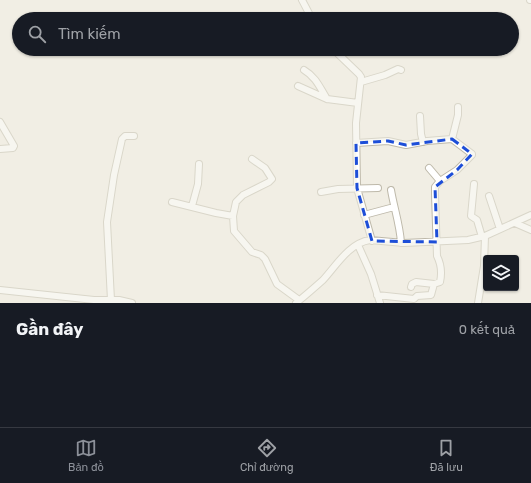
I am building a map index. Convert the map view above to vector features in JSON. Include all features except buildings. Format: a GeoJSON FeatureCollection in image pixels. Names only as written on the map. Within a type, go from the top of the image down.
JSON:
{"type":"FeatureCollection","features":[{"type":"Feature","properties":{"kind":"street"},"geometry":{"type":"LineString","coordinates":[[302,0],[308,12]]}},
{"type":"Feature","properties":{"kind":"street"},"geometry":{"type":"LineString","coordinates":[[340,56],[359,74],[361,82],[358,103],[356,143],[357,188],[372,241]]}},
{"type":"Feature","properties":{"kind":"street"},"geometry":{"type":"LineString","coordinates":[[361,82],[385,75],[398,69],[402,70]]}},
{"type":"Feature","properties":{"kind":"street"},"geometry":{"type":"LineString","coordinates":[[304,70],[310,73],[327,99]]}},
{"type":"Feature","properties":{"kind":"street"},"geometry":{"type":"LineString","coordinates":[[298,86],[327,99],[358,103]]}},
{"type":"Feature","properties":{"kind":"street"},"geometry":{"type":"LineString","coordinates":[[452,139],[458,115],[458,107]]}},
{"type":"Feature","properties":{"kind":"street"},"geometry":{"type":"LineString","coordinates":[[420,116],[421,134],[424,142]]}},
{"type":"Feature","properties":{"kind":"street"},"geometry":{"type":"LineString","coordinates":[[0,122],[14,146],[13,148],[0,149]]}},
{"type":"Feature","properties":{"kind":"street"},"geometry":{"type":"LineString","coordinates":[[111,300],[107,230],[110,199],[122,139],[125,136],[134,136]]}},
{"type":"Feature","properties":{"kind":"street"},"geometry":{"type":"LineString","coordinates":[[356,143],[388,141],[406,145],[452,139],[472,155],[458,170],[440,181],[435,190],[437,256],[440,263],[440,282],[434,284],[416,282],[412,284],[411,287]]}},
{"type":"Feature","properties":{"kind":"street"},"geometry":{"type":"LineString","coordinates":[[252,159],[265,168],[272,180],[239,199],[235,206],[233,216],[234,229],[236,234],[252,252],[261,255],[265,259],[277,284],[301,301],[322,281],[349,250],[364,241],[401,243],[468,240],[483,237],[531,215]]}},
{"type":"Feature","properties":{"kind":"street"},"geometry":{"type":"LineString","coordinates":[[192,206],[198,184],[199,164]]}},
{"type":"Feature","properties":{"kind":"street"},"geometry":{"type":"LineString","coordinates":[[429,168],[440,181]]}},
{"type":"Feature","properties":{"kind":"street"},"geometry":{"type":"LineString","coordinates":[[474,184],[471,216],[477,220],[483,237],[484,266],[478,303]]}},
{"type":"Feature","properties":{"kind":"street"},"geometry":{"type":"LineString","coordinates":[[321,192],[357,188],[378,188]]}},
{"type":"Feature","properties":{"kind":"street"},"geometry":{"type":"LineString","coordinates":[[391,190],[400,228],[401,243]]}},
{"type":"Feature","properties":{"kind":"street"},"geometry":{"type":"LineString","coordinates":[[489,196],[500,229]]}},
{"type":"Feature","properties":{"kind":"street"},"geometry":{"type":"LineString","coordinates":[[172,202],[233,216]]}},
{"type":"Feature","properties":{"kind":"street"},"geometry":{"type":"LineString","coordinates":[[364,215],[394,207]]}},
{"type":"Feature","properties":{"kind":"street"},"geometry":{"type":"LineString","coordinates":[[515,223],[531,230]]}},
{"type":"Feature","properties":{"kind":"street"},"geometry":{"type":"LineString","coordinates":[[358,245],[371,274],[380,303]]}},
{"type":"Feature","properties":{"kind":"street"},"geometry":{"type":"LineString","coordinates":[[377,295],[414,299],[417,296],[431,295],[434,284]]}},
{"type":"Feature","properties":{"kind":"street"},"geometry":{"type":"LineString","coordinates":[[0,290],[132,303]]}},
{"type":"Feature","properties":{"kind":"highlighted area"},"geometry":{"type":"Polygon","coordinates":[[[452,139],[472,154],[457,170],[435,187],[437,242],[372,241],[357,188],[356,143],[388,141],[406,145],[452,139]]]}}]}
